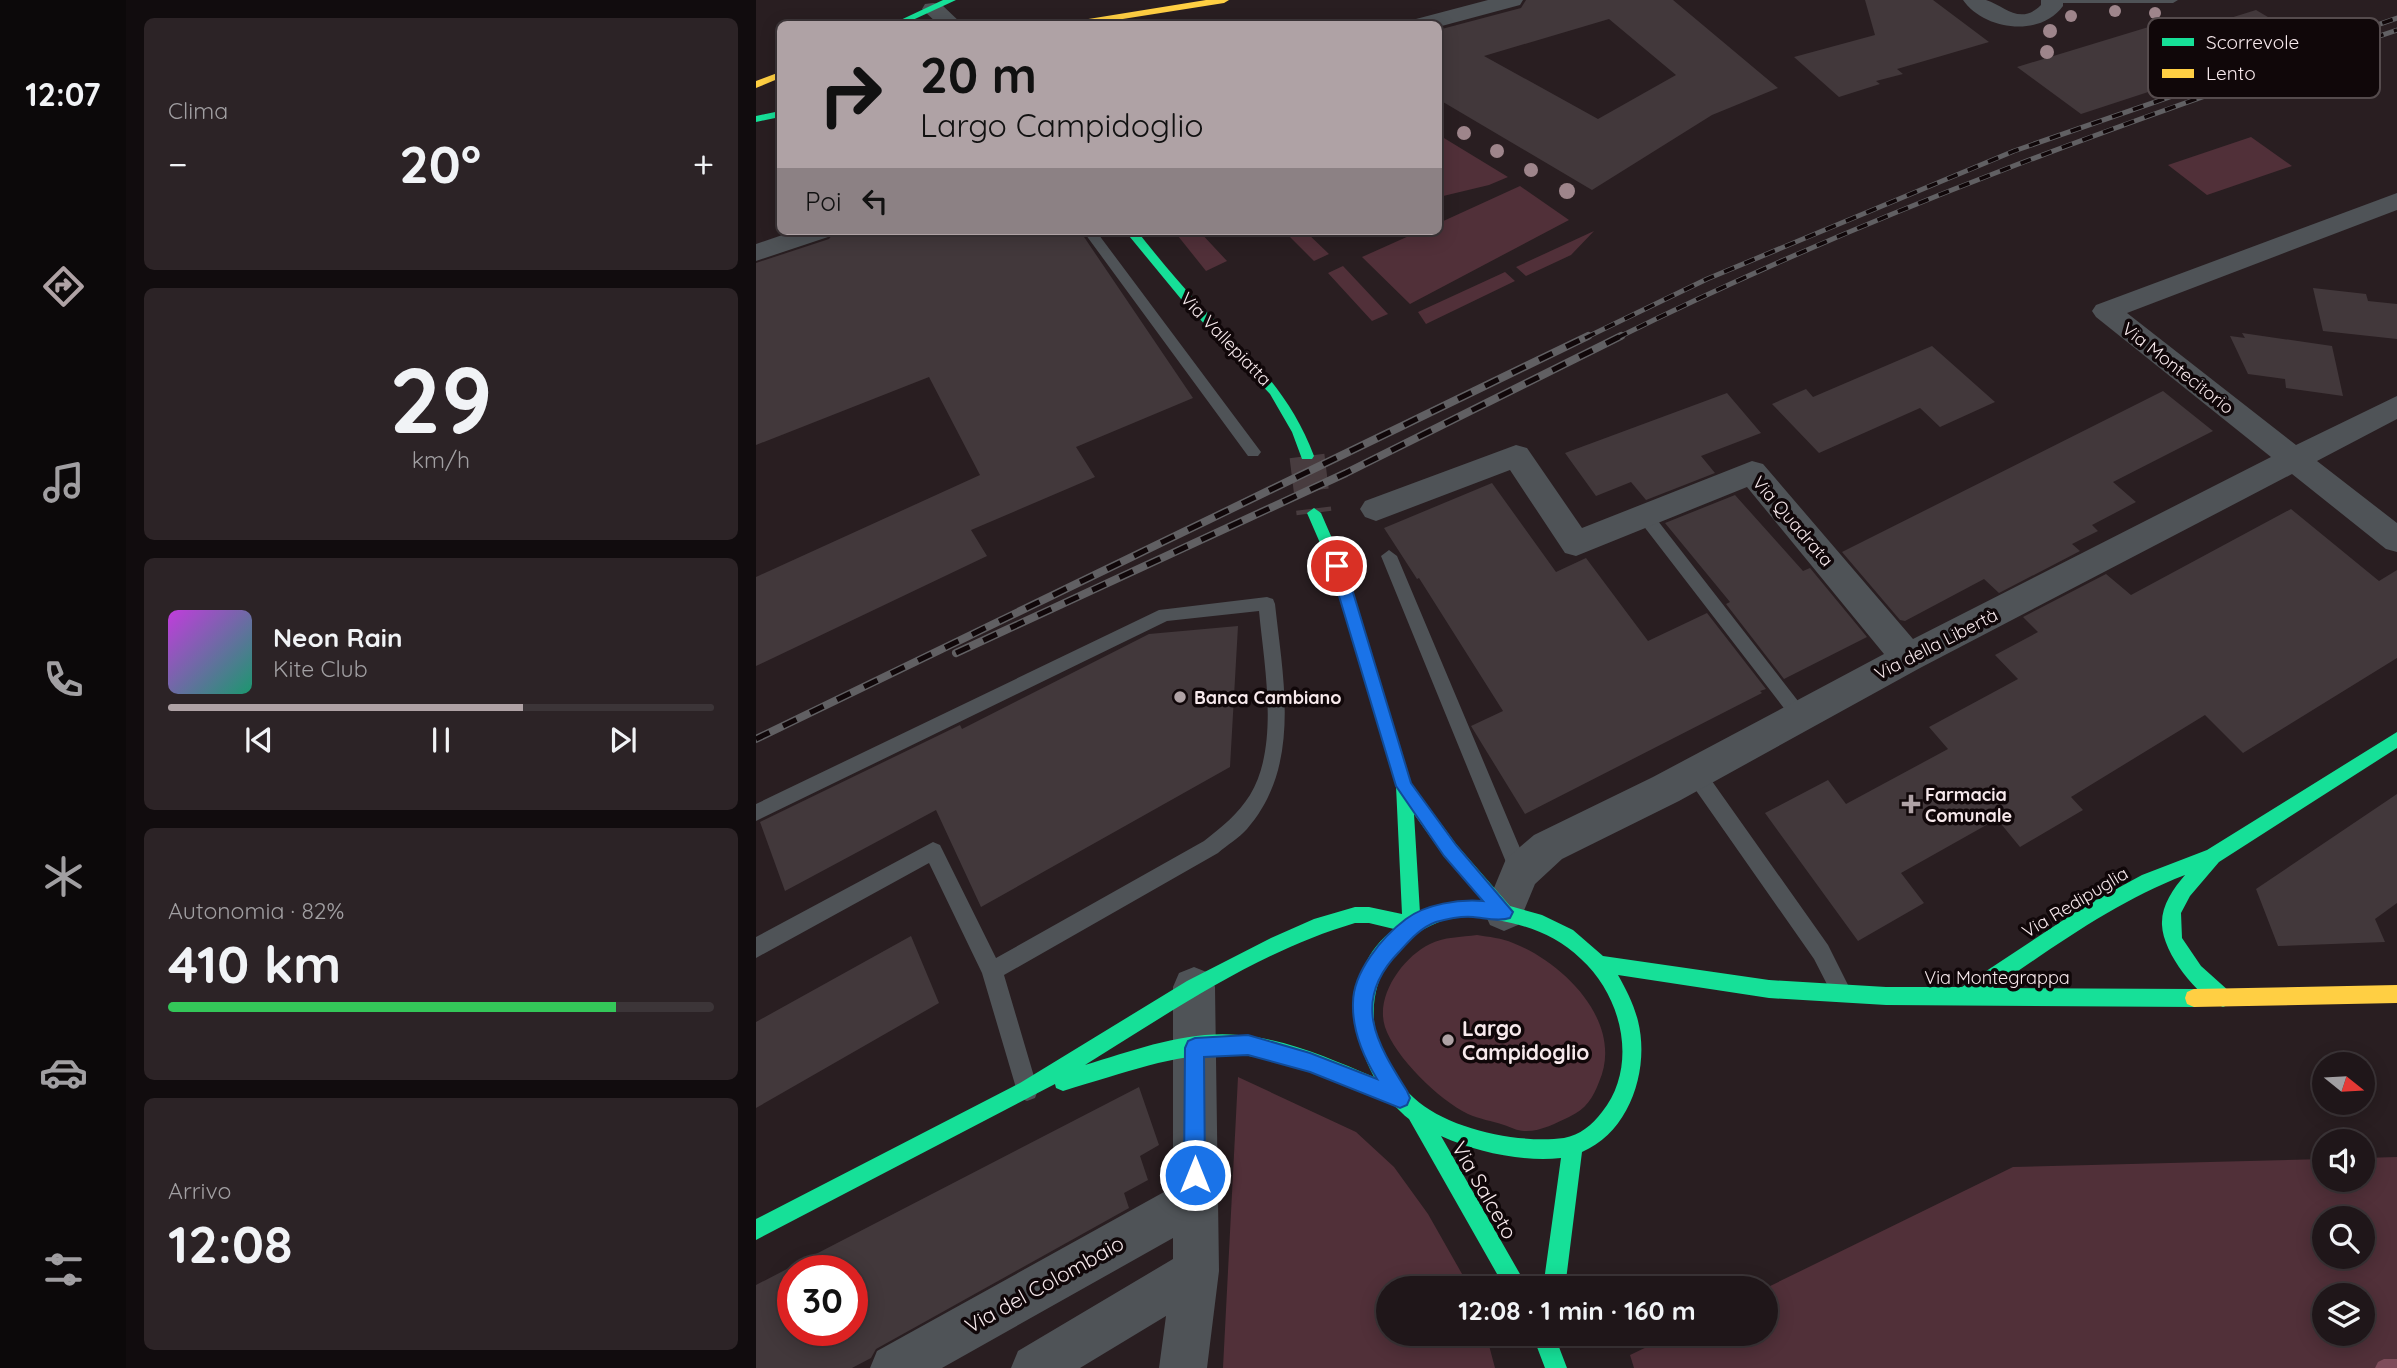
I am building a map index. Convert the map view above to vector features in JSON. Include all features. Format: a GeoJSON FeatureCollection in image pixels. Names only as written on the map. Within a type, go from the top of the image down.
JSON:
{"type":"FeatureCollection","features":[{"type":"Feature","properties":{"kind":"main road"},"geometry":{"type":"LineString","coordinates":[[1094,21],[1224,0]]}},
{"type":"Feature","properties":{"kind":"main road"},"geometry":{"type":"LineString","coordinates":[[1136,21],[1206,10],[1239,0]]}},
{"type":"Feature","properties":{"kind":"main road"},"geometry":{"type":"LineString","coordinates":[[904,21],[942,4]]}},
{"type":"Feature","properties":{"kind":"main road"},"geometry":{"type":"LineString","coordinates":[[756,85],[777,76]]}},
{"type":"Feature","properties":{"kind":"main road"},"geometry":{"type":"LineString","coordinates":[[756,94],[777,77]]}},
{"type":"Feature","properties":{"kind":"main road"},"geometry":{"type":"LineString","coordinates":[[756,103],[777,105]]}},
{"type":"Feature","properties":{"kind":"main road"},"geometry":{"type":"LineString","coordinates":[[756,119],[777,115]]}},
{"type":"Feature","properties":{"kind":"main road","name":"Via Vallepiatta"},"geometry":{"type":"LineString","coordinates":[[1134,235],[1183,294],[1283,400],[1296,419],[1307,456]]}},
{"type":"Feature","properties":{"kind":"main road"},"geometry":{"type":"LineString","coordinates":[[1314,513],[1337,566],[1404,786],[1412,925]]}},
{"type":"Feature","properties":{"kind":"main road","name":"Via Redipuglia"},"geometry":{"type":"LineString","coordinates":[[1965,996],[2108,902],[2176,869],[2213,856],[2397,739]]}},
{"type":"Feature","properties":{"kind":"main road"},"geometry":{"type":"LineString","coordinates":[[1404,786],[1450,850],[1504,912]]}},
{"type":"Feature","properties":{"kind":"main road","name":"Via Redipuglia"},"geometry":{"type":"LineString","coordinates":[[2213,856],[2182,895],[2171,920],[2175,941],[2183,956],[2203,982],[2223,998]]}},
{"type":"Feature","properties":{"kind":"main road"},"geometry":{"type":"LineString","coordinates":[[1469,908],[1504,912],[1525,917],[1550,929],[1600,964],[1625,1001],[1633,1044],[1630,1070],[1614,1113],[1588,1139],[1573,1146],[1517,1147],[1452,1130],[1416,1113],[1400,1098],[1373,1054],[1364,1026],[1362,1001],[1366,984],[1380,958],[1412,925],[1434,914],[1453,910],[1469,908]]}},
{"type":"Feature","properties":{"kind":"main road"},"geometry":{"type":"LineString","coordinates":[[756,1230],[1027,1090],[1194,987],[1277,944],[1339,918],[1369,915],[1412,925]]}},
{"type":"Feature","properties":{"kind":"main road","name":"Via Montegrappa"},"geometry":{"type":"LineString","coordinates":[[1600,964],[1756,988],[1842,994],[2223,998],[2397,994]]}},
{"type":"Feature","properties":{"kind":"main road"},"geometry":{"type":"LineString","coordinates":[[1027,1090],[1195,1048],[1248,1045],[1310,1063],[1400,1098]]}},
{"type":"Feature","properties":{"kind":"main road","name":"Via Salceto"},"geometry":{"type":"LineString","coordinates":[[1416,1113],[1510,1276]]}},
{"type":"Feature","properties":{"kind":"main road"},"geometry":{"type":"LineString","coordinates":[[1556,1276],[1573,1146]]}},
{"type":"Feature","properties":{"kind":"main road"},"geometry":{"type":"LineString","coordinates":[[1550,1346],[1556,1368]]}},
{"type":"Feature","properties":{"kind":"street"},"geometry":{"type":"LineString","coordinates":[[1435,21],[1512,0]]}},
{"type":"Feature","properties":{"kind":"street"},"geometry":{"type":"LineString","coordinates":[[1974,0],[1985,11],[2018,19],[2041,16],[2048,12],[2052,0]]}},
{"type":"Feature","properties":{"kind":"street"},"geometry":{"type":"LineString","coordinates":[[942,4],[950,21]]}},
{"type":"Feature","properties":{"kind":"street","name":"Via Montecitorio"},"geometry":{"type":"LineString","coordinates":[[2397,201],[2106,311],[2397,540]]}},
{"type":"Feature","properties":{"kind":"street"},"geometry":{"type":"LineString","coordinates":[[756,253],[808,235]]}},
{"type":"Feature","properties":{"kind":"street","name":"Via della Libertà"},"geometry":{"type":"LineString","coordinates":[[1504,912],[1520,872],[1548,847],[2397,406]]}},
{"type":"Feature","properties":{"kind":"street","name":"Via Quadrata"},"geometry":{"type":"LineString","coordinates":[[1376,509],[1516,457],[1576,544],[1752,472],[1908,658]]}},
{"type":"Feature","properties":{"kind":"street"},"geometry":{"type":"LineString","coordinates":[[1183,1368],[1195,1271],[1194,987]]}},
{"type":"Feature","properties":{"kind":"street","name":"Via del Colombaio"},"geometry":{"type":"LineString","coordinates":[[894,1368],[1195,1200]]}},
{"type":"Feature","properties":{"kind":"street"},"geometry":{"type":"LineString","coordinates":[[1035,1368],[1195,1271]]}},
{"type":"Feature","properties":{"kind":"lane"},"geometry":{"type":"LineString","coordinates":[[2052,0],[2173,0]]}},
{"type":"Feature","properties":{"kind":"lane"},"geometry":{"type":"LineString","coordinates":[[1092,235],[1253,452]]}},
{"type":"Feature","properties":{"kind":"lane"},"geometry":{"type":"LineString","coordinates":[[1645,516],[1799,715]]}},
{"type":"Feature","properties":{"kind":"lane"},"geometry":{"type":"LineString","coordinates":[[1389,556],[1520,872]]}},
{"type":"Feature","properties":{"kind":"lane"},"geometry":{"type":"LineString","coordinates":[[756,813],[1165,615],[1267,604],[1278,734],[1270,774],[1252,810],[1240,825],[1211,847],[992,971]]}},
{"type":"Feature","properties":{"kind":"lane"},"geometry":{"type":"LineString","coordinates":[[1695,773],[1821,952],[1842,994]]}},
{"type":"Feature","properties":{"kind":"lane"},"geometry":{"type":"LineString","coordinates":[[756,948],[933,851],[992,971],[1027,1090]]}},
{"type":"Feature","properties":{"kind":"shaded area"},"geometry":{"type":"Polygon","coordinates":[[[1442,137],[1508,177],[1489,185],[1442,196],[1442,137]]]}},
{"type":"Feature","properties":{"kind":"shaded area"},"geometry":{"type":"Polygon","coordinates":[[[2251,137],[2292,166],[2207,195],[2168,165],[2251,137]]]}},
{"type":"Feature","properties":{"kind":"shaded area"},"geometry":{"type":"Polygon","coordinates":[[[1520,186],[1569,220],[1410,304],[1362,257],[1411,235],[1442,235],[1442,222],[1520,186]]]}},
{"type":"Feature","properties":{"kind":"shaded area"},"geometry":{"type":"Polygon","coordinates":[[[1594,231],[1571,255],[1526,276],[1516,267],[1594,231]]]}},
{"type":"Feature","properties":{"kind":"shaded area"},"geometry":{"type":"Polygon","coordinates":[[[1177,235],[1203,235],[1227,261],[1206,271],[1177,235]]]}},
{"type":"Feature","properties":{"kind":"shaded area"},"geometry":{"type":"Polygon","coordinates":[[[1288,235],[1309,235],[1329,254],[1314,261],[1288,235]]]}},
{"type":"Feature","properties":{"kind":"shaded area"},"geometry":{"type":"Polygon","coordinates":[[[1343,266],[1388,314],[1372,321],[1328,273],[1343,266]]]}},
{"type":"Feature","properties":{"kind":"shaded area"},"geometry":{"type":"Polygon","coordinates":[[[1505,272],[1515,281],[1426,324],[1418,312],[1505,272]]]}},
{"type":"Feature","properties":{"kind":"shaded area"},"geometry":{"type":"Polygon","coordinates":[[[1477,935],[1509,941],[1552,965],[1585,998],[1597,1017],[1604,1038],[1605,1060],[1597,1088],[1580,1110],[1548,1127],[1530,1131],[1519,1130],[1472,1116],[1457,1107],[1444,1099],[1408,1064],[1385,1027],[1384,1003],[1388,991],[1410,958],[1435,942],[1477,935]]]}},
{"type":"Feature","properties":{"kind":"shaded area"},"geometry":{"type":"Polygon","coordinates":[[[1238,1077],[1356,1132],[1394,1167],[1428,1214],[1463,1276],[1376,1276],[1376,1346],[1489,1346],[1495,1368],[1223,1368],[1238,1077]]]}},
{"type":"Feature","properties":{"kind":"shaded area"},"geometry":{"type":"Polygon","coordinates":[[[2397,1157],[2397,1368],[1634,1368],[1630,1355],[1649,1346],[1778,1346],[1778,1282],[2013,1167],[2312,1159],[2312,1192],[2375,1192],[2375,1158],[2397,1157]]]}},
{"type":"Feature","properties":{"kind":"building"},"geometry":{"type":"Polygon","coordinates":[[[1526,0],[1673,0],[1778,88],[1712,115],[1592,190],[1442,101],[1442,29],[1521,8],[1526,0]],[[1609,19],[1484,56],[1598,119],[1676,75],[1609,19]]]}},
{"type":"Feature","properties":{"kind":"building"},"geometry":{"type":"Polygon","coordinates":[[[1865,0],[1933,0],[1989,42],[1897,69],[1903,74],[1876,81],[1880,84],[1839,97],[1794,57],[1875,35],[1865,0]]]}},
{"type":"Feature","properties":{"kind":"building"},"geometry":{"type":"Polygon","coordinates":[[[2256,10],[2270,18],[2230,18],[2256,10]]]}},
{"type":"Feature","properties":{"kind":"building"},"geometry":{"type":"Polygon","coordinates":[[[2148,27],[2148,92],[2081,114],[2017,67],[2148,27]]]}},
{"type":"Feature","properties":{"kind":"building"},"geometry":{"type":"Polygon","coordinates":[[[832,235],[1083,235],[1193,398],[1076,447],[1095,477],[971,530],[987,556],[756,666],[756,577],[980,475],[929,377],[756,445],[756,263],[829,239],[832,235]]]}},
{"type":"Feature","properties":{"kind":"building"},"geometry":{"type":"Polygon","coordinates":[[[2313,288],[2366,294],[2368,301],[2397,304],[2397,339],[2323,331],[2313,288]]]}},
{"type":"Feature","properties":{"kind":"building"},"geometry":{"type":"Polygon","coordinates":[[[2242,333],[2332,346],[2343,396],[2286,388],[2285,379],[2248,374],[2230,336],[2245,338],[2242,333]]]}},
{"type":"Feature","properties":{"kind":"building"},"geometry":{"type":"Polygon","coordinates":[[[1932,346],[1995,402],[1940,427],[1920,408],[1819,453],[1772,404],[1806,389],[1813,397],[1932,346]]]}},
{"type":"Feature","properties":{"kind":"building"},"geometry":{"type":"Polygon","coordinates":[[[2163,391],[2213,431],[2113,482],[2136,502],[2092,525],[2098,531],[2072,544],[2080,551],[1999,593],[1984,579],[1905,621],[1900,620],[1842,552],[2163,391]]]}},
{"type":"Feature","properties":{"kind":"building"},"geometry":{"type":"Polygon","coordinates":[[[1727,393],[1761,433],[1701,456],[1715,473],[1646,500],[1631,482],[1596,496],[1565,453],[1727,393]]]}},
{"type":"Feature","properties":{"kind":"building"},"geometry":{"type":"Polygon","coordinates":[[[1492,483],[1556,572],[1586,558],[1648,641],[1707,613],[1766,689],[1525,814],[1471,726],[1503,711],[1384,528],[1492,483]]]}},
{"type":"Feature","properties":{"kind":"building"},"geometry":{"type":"Polygon","coordinates":[[[1735,495],[1803,571],[1810,568],[1867,637],[1784,679],[1726,604],[1730,602],[1665,523],[1735,495]]]}},
{"type":"Feature","properties":{"kind":"building"},"geometry":{"type":"Polygon","coordinates":[[[2291,509],[2379,581],[2397,570],[2397,658],[2243,753],[2205,715],[2071,797],[2083,810],[2020,847],[1997,819],[1901,873],[1924,903],[1858,941],[1765,813],[1828,780],[1846,804],[1948,749],[1929,727],[2018,679],[1995,655],[2038,632],[2023,617],[2106,574],[2131,595],[2291,509]]]}},
{"type":"Feature","properties":{"kind":"building"},"geometry":{"type":"Polygon","coordinates":[[[1238,626],[1230,767],[981,907],[936,810],[785,891],[760,822],[960,725],[962,729],[1149,634],[1238,626]]]}},
{"type":"Feature","properties":{"kind":"building"},"geometry":{"type":"Polygon","coordinates":[[[2397,794],[2397,903],[2375,919],[2385,942],[2278,946],[2256,889],[2397,794]]]}},
{"type":"Feature","properties":{"kind":"building"},"geometry":{"type":"Polygon","coordinates":[[[911,936],[939,1003],[756,1108],[756,1022],[911,936]]]}},
{"type":"Feature","properties":{"kind":"building"},"geometry":{"type":"Polygon","coordinates":[[[1139,1087],[1159,1145],[1140,1156],[1148,1180],[1124,1193],[1129,1208],[876,1349],[871,1358],[852,1368],[756,1368],[756,1285],[777,1274],[777,1346],[868,1346],[868,1255],[814,1255],[1139,1087]]]}},
{"type":"Feature","properties":{"kind":"waterway"},"geometry":{"type":"LineString","coordinates":[[2384,1368],[2397,1368]]}},
{"type":"Feature","properties":{"kind":"tunnel"},"geometry":{"type":"LineString","coordinates":[[1307,456],[1314,513]]}},
{"type":"Feature","properties":{"kind":"railway"},"geometry":{"type":"LineString","coordinates":[[2380,24],[2397,18]]}},
{"type":"Feature","properties":{"kind":"railway"},"geometry":{"type":"LineString","coordinates":[[2380,36],[2397,30]]}},
{"type":"Feature","properties":{"kind":"railway"},"geometry":{"type":"LineString","coordinates":[[1585,338],[1707,279],[2014,151],[2167,98]]}},
{"type":"Feature","properties":{"kind":"railway"},"geometry":{"type":"LineString","coordinates":[[1617,338],[1807,250],[1904,209],[2199,98]]}},
{"type":"Feature","properties":{"kind":"railway"},"geometry":{"type":"LineString","coordinates":[[756,739],[1588,336]]}},
{"type":"Feature","properties":{"kind":"railway"},"geometry":{"type":"LineString","coordinates":[[956,653],[1346,473],[1621,336]]}},
{"type":"Feature","properties":{"kind":"traffic: fast"},"geometry":{"type":"LineString","coordinates":[[904,21],[951,0]]}},
{"type":"Feature","properties":{"kind":"traffic: fast"},"geometry":{"type":"LineString","coordinates":[[756,119],[777,115]]}},
{"type":"Feature","properties":{"kind":"traffic: fast"},"geometry":{"type":"LineString","coordinates":[[1134,235],[1185,296],[1260,373],[1287,411],[1307,456]]}},
{"type":"Feature","properties":{"kind":"traffic: fast"},"geometry":{"type":"LineString","coordinates":[[1314,513],[1337,566],[1404,786],[1412,925]]}},
{"type":"Feature","properties":{"kind":"traffic: fast"},"geometry":{"type":"LineString","coordinates":[[1965,996],[2089,913],[2148,881],[2213,856],[2397,739]]}},
{"type":"Feature","properties":{"kind":"traffic: fast"},"geometry":{"type":"LineString","coordinates":[[1404,786],[1450,850],[1504,912]]}},
{"type":"Feature","properties":{"kind":"traffic: fast"},"geometry":{"type":"LineString","coordinates":[[2213,856],[2179,897],[2172,913],[2171,925],[2173,938],[2186,961],[2204,982],[2223,998]]}},
{"type":"Feature","properties":{"kind":"traffic: fast"},"geometry":{"type":"LineString","coordinates":[[1470,908],[1524,917],[1567,936],[1588,953],[1606,973],[1620,996],[1629,1020],[1632,1046],[1630,1073],[1621,1100],[1612,1114],[1601,1128],[1580,1143],[1555,1148],[1529,1148],[1480,1139],[1446,1129],[1403,1102],[1376,1062],[1364,1017],[1365,995],[1370,975],[1380,956],[1412,926],[1438,913],[1470,908]]}},
{"type":"Feature","properties":{"kind":"traffic: fast"},"geometry":{"type":"LineString","coordinates":[[756,1230],[1027,1090],[1194,987],[1277,944],[1314,927],[1355,915],[1369,915],[1412,925]]}},
{"type":"Feature","properties":{"kind":"traffic: fast"},"geometry":{"type":"LineString","coordinates":[[1600,964],[1769,989],[1886,996],[2194,998]]}},
{"type":"Feature","properties":{"kind":"traffic: fast"},"geometry":{"type":"LineString","coordinates":[[1063,1081],[1171,1050],[1237,1044],[1299,1057],[1400,1098]]}},
{"type":"Feature","properties":{"kind":"traffic: fast"},"geometry":{"type":"LineString","coordinates":[[1416,1113],[1510,1276]]}},
{"type":"Feature","properties":{"kind":"traffic: fast"},"geometry":{"type":"LineString","coordinates":[[1556,1276],[1573,1146]]}},
{"type":"Feature","properties":{"kind":"traffic: fast"},"geometry":{"type":"LineString","coordinates":[[1548,1346],[1556,1368]]}},
{"type":"Feature","properties":{"kind":"traffic: slow"},"geometry":{"type":"LineString","coordinates":[[1094,21],[1224,0]]}},
{"type":"Feature","properties":{"kind":"traffic: slow"},"geometry":{"type":"LineString","coordinates":[[756,85],[777,76]]}},
{"type":"Feature","properties":{"kind":"traffic: slow"},"geometry":{"type":"LineString","coordinates":[[2194,998],[2397,994]]}},
{"type":"Feature","properties":{"kind":"place","name":"Banca Cambiano"},"geometry":{"type":"Point","coordinates":[1180,697]}},
{"type":"Feature","properties":{"kind":"place","name":"Farmacia Comunale"},"geometry":{"type":"Point","coordinates":[1911,804]}},
{"type":"Feature","properties":{"kind":"place","name":"Largo Campidoglio"},"geometry":{"type":"Point","coordinates":[1448,1040]}},
{"type":"Feature","properties":{"kind":"route"},"geometry":{"type":"LineString","coordinates":[[1195,1175],[1195,1048],[1248,1045],[1310,1063],[1400,1098],[1384,1076],[1364,1026],[1362,1001],[1366,984],[1380,958],[1412,925],[1434,914],[1469,908],[1504,912],[1450,850],[1404,786],[1337,566]]}}]}
